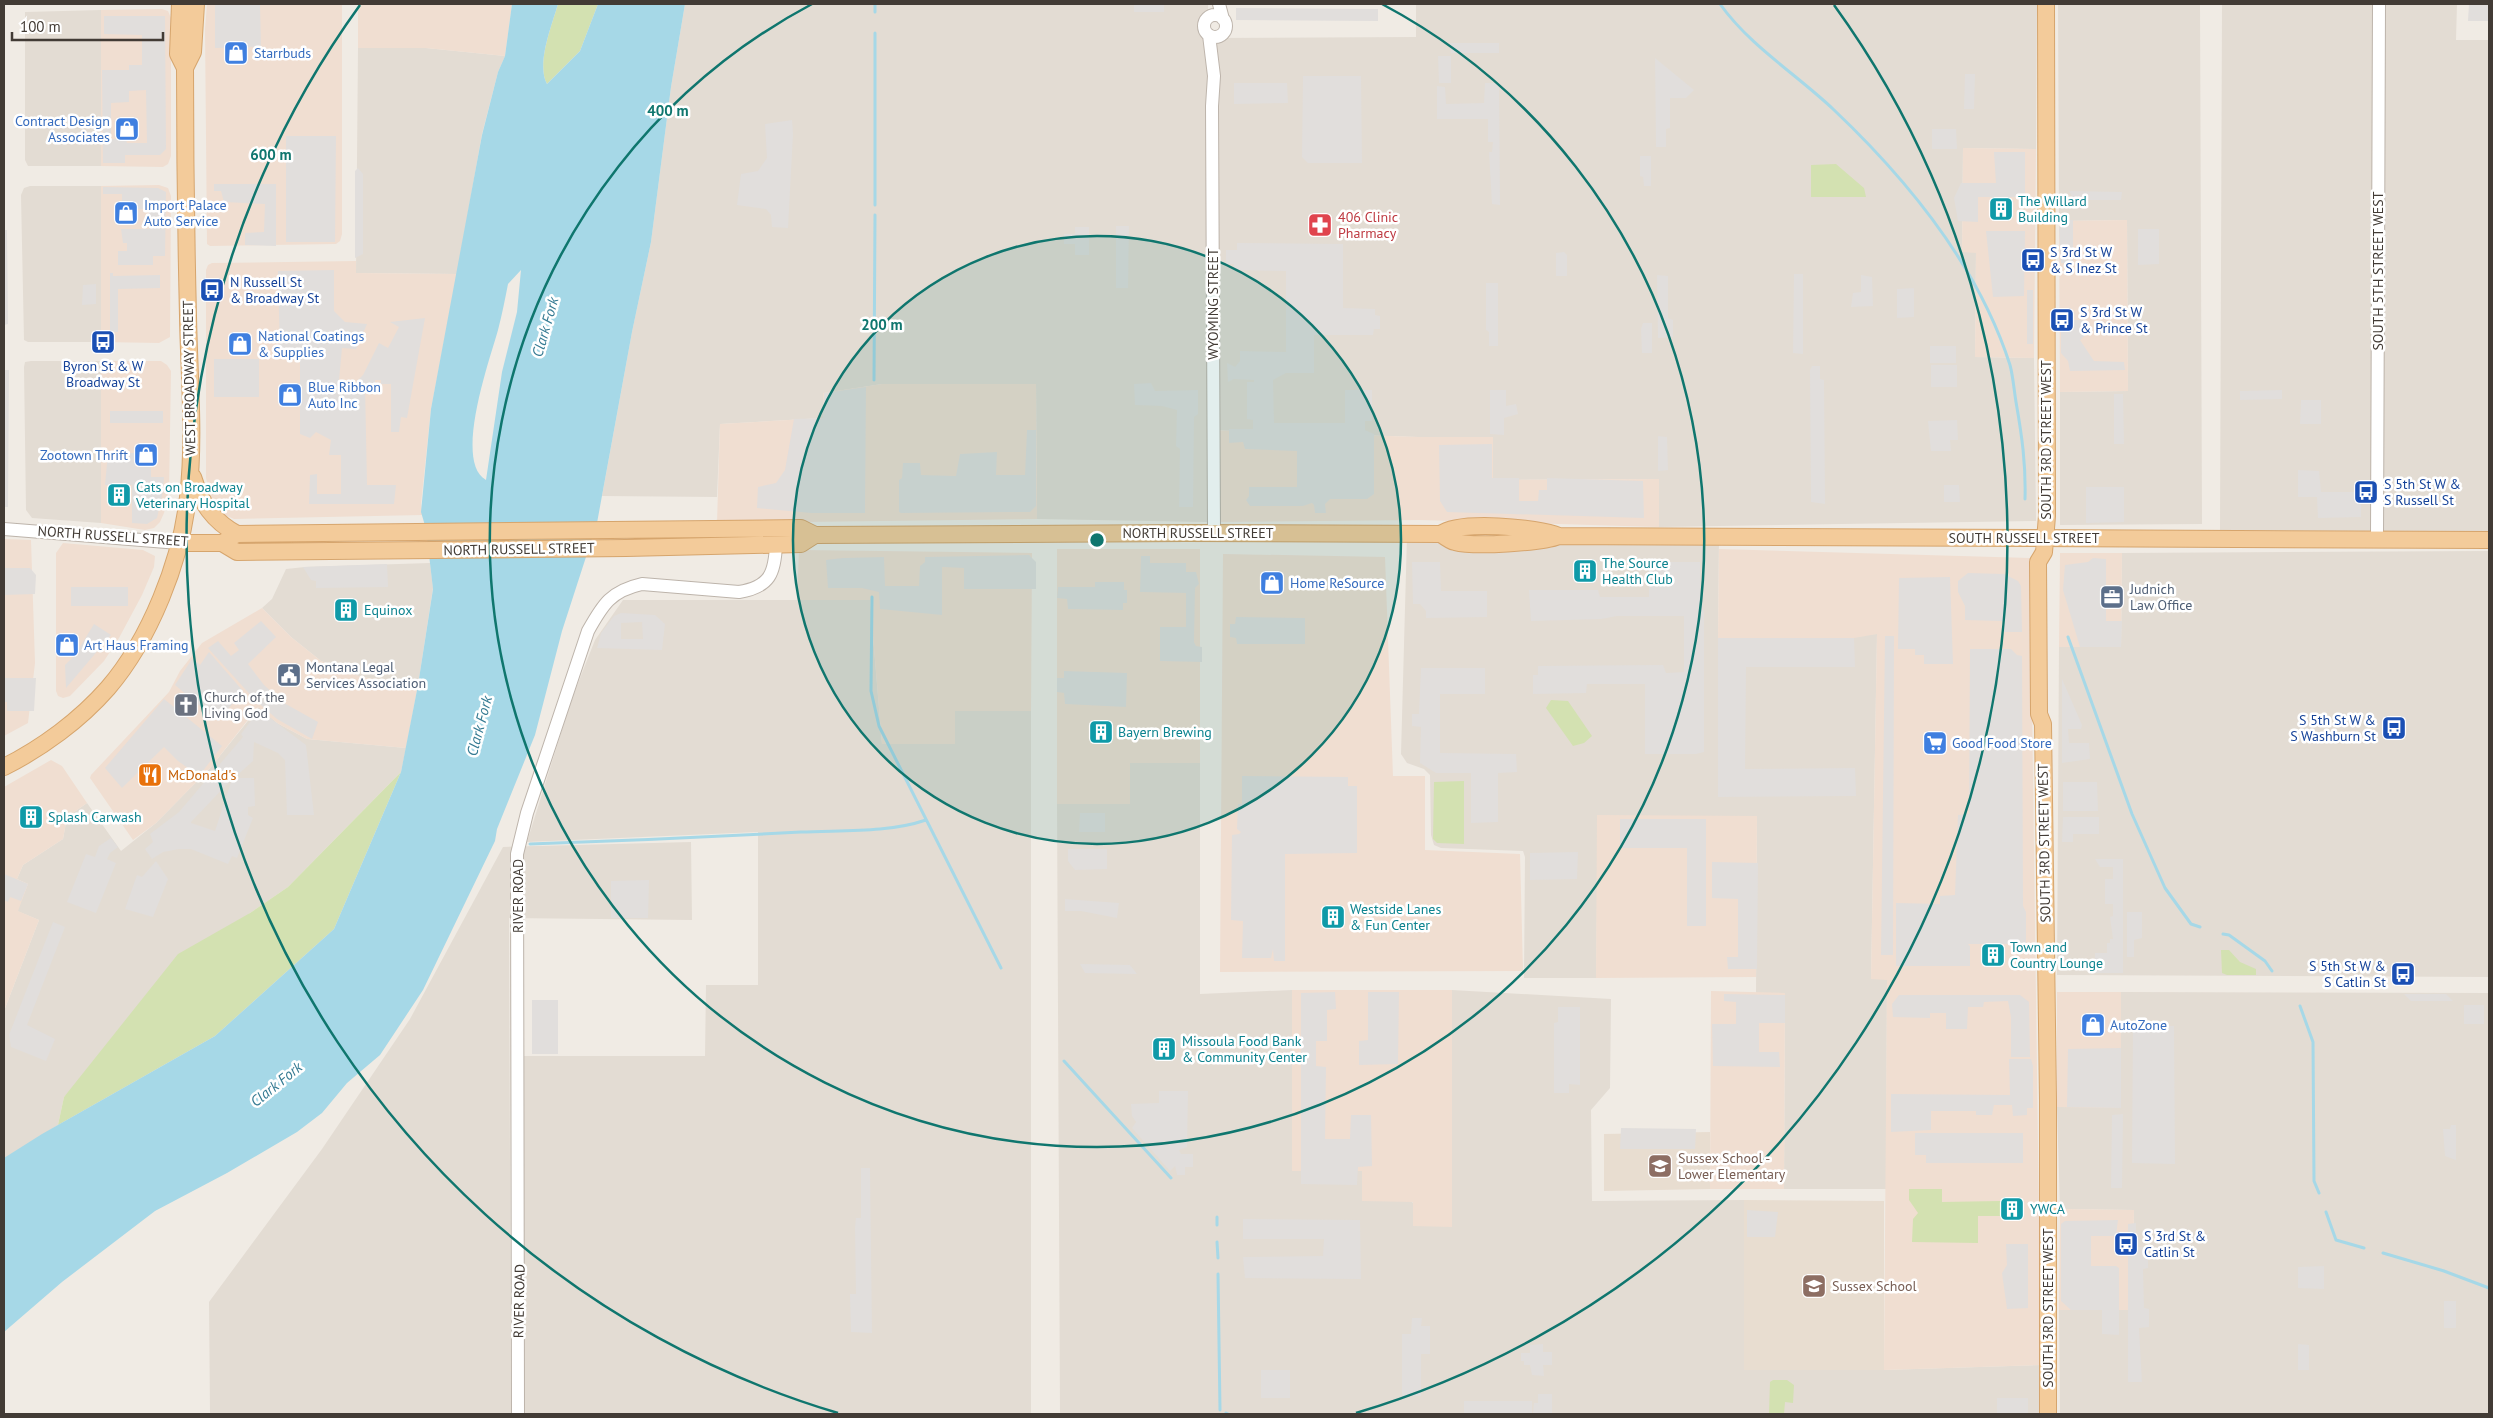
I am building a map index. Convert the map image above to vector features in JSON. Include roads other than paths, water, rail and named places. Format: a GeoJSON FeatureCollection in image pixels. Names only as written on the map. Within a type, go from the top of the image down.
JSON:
{"type":"FeatureCollection","features":[{"type":"Feature","properties":{"kind":"main road","name":"WEST BROADWAY STREET"},"geometry":{"type":"LineString","coordinates":[[4,767],[30,752],[71,722],[108,687],[138,644],[152,616],[172,570],[185,520],[190,466],[185,68],[178,54],[180,4]]}},
{"type":"Feature","properties":{"kind":"main road","name":"WEST BROADWAY STREET"},"geometry":{"type":"LineString","coordinates":[[185,68],[193,52],[196,4]]}},
{"type":"Feature","properties":{"kind":"main road","name":"SOUTH 3RD STREET WEST"},"geometry":{"type":"LineString","coordinates":[[2046,4],[2047,516],[2044,545],[2038,562],[2039,714],[2043,724],[2048,1100],[2048,1414]]}},
{"type":"Feature","properties":{"kind":"main road"},"geometry":{"type":"LineString","coordinates":[[190,466],[197,490],[208,512],[224,527],[237,534]]}},
{"type":"Feature","properties":{"kind":"main road","name":"SOUTH RUSSELL STREET"},"geometry":{"type":"LineString","coordinates":[[1436,535],[1455,527],[1471,527],[1533,528],[1559,536],[2044,545],[2377,539],[2489,540]]}},
{"type":"Feature","properties":{"kind":"main road","name":"NORTH RUSSELL STREET"},"geometry":{"type":"LineString","coordinates":[[237,534],[801,528],[815,535],[1214,533],[1436,535]]}},
{"type":"Feature","properties":{"kind":"main road"},"geometry":{"type":"LineString","coordinates":[[222,543],[237,534]]}},
{"type":"Feature","properties":{"kind":"main road","name":"NORTH RUSSELL STREET"},"geometry":{"type":"LineString","coordinates":[[179,543],[222,543],[237,552],[402,551],[801,544],[815,535]]}},
{"type":"Feature","properties":{"kind":"main road","name":"SOUTH RUSSELL STREET"},"geometry":{"type":"LineString","coordinates":[[1436,535],[1455,542],[1547,541],[1559,536]]}},
{"type":"Feature","properties":{"kind":"street"},"geometry":{"type":"LineString","coordinates":[[1212,4],[1205,29],[1209,35],[1216,37],[1222,34],[1226,28],[1220,4]]}},
{"type":"Feature","properties":{"kind":"street","name":"SOUTH 5TH STREET WEST"},"geometry":{"type":"LineString","coordinates":[[2377,539],[2379,4]]}},
{"type":"Feature","properties":{"kind":"street"},"geometry":{"type":"LineString","coordinates":[[1208,19],[1214,16],[1223,18]]}},
{"type":"Feature","properties":{"kind":"street","name":"WYOMING STREET"},"geometry":{"type":"LineString","coordinates":[[1214,76],[1218,68],[1222,34]]}},
{"type":"Feature","properties":{"kind":"street","name":"WYOMING STREET"},"geometry":{"type":"LineString","coordinates":[[1209,35],[1214,76],[1212,106],[1214,533]]}},
{"type":"Feature","properties":{"kind":"street","name":"NORTH RUSSELL STREET"},"geometry":{"type":"LineString","coordinates":[[4,529],[179,543]]}},
{"type":"Feature","properties":{"kind":"street","name":"RIVER ROAD"},"geometry":{"type":"LineString","coordinates":[[518,1414],[520,1242],[517,854],[527,813],[588,630],[600,609],[612,595],[626,588],[642,584],[739,592],[753,590],[767,581],[774,568],[776,544]]}},
{"type":"Feature","properties":{"kind":"water","name":"Clark Fork"},"geometry":{"type":"Polygon","coordinates":[[[512,4],[558,4],[544,55],[544,76],[547,84],[580,51],[598,4],[685,4],[671,87],[651,242],[632,332],[597,523],[562,631],[535,735],[497,829],[495,841],[423,990],[380,1055],[347,1083],[322,1113],[297,1132],[227,1173],[155,1211],[62,1282],[4,1332],[4,1158],[42,1134],[215,1036],[334,929],[401,772],[418,685],[433,589],[426,529],[421,512],[431,409],[482,135],[498,72],[505,56],[512,4]],[[521,270],[508,284],[482,385],[473,432],[473,453],[477,470],[486,480],[502,372],[517,312],[521,270]]]}},
{"type":"Feature","properties":{"kind":"waterway"},"geometry":{"type":"LineString","coordinates":[[875,4],[875,12]]}},
{"type":"Feature","properties":{"kind":"waterway"},"geometry":{"type":"LineString","coordinates":[[1720,4],[1745,33],[1819,96],[1861,136],[1914,195],[1960,259],[1996,328],[2010,365],[2023,450],[2025,499]]}},
{"type":"Feature","properties":{"kind":"waterway"},"geometry":{"type":"LineString","coordinates":[[875,33],[875,205]]}},
{"type":"Feature","properties":{"kind":"waterway"},"geometry":{"type":"LineString","coordinates":[[874,380],[875,215]]}},
{"type":"Feature","properties":{"kind":"waterway"},"geometry":{"type":"LineString","coordinates":[[872,597],[871,691],[879,726],[1001,968]]}},
{"type":"Feature","properties":{"kind":"waterway"},"geometry":{"type":"LineString","coordinates":[[2068,637],[2132,814],[2165,888],[2191,924],[2200,927]]}},
{"type":"Feature","properties":{"kind":"waterway"},"geometry":{"type":"LineString","coordinates":[[530,844],[865,830],[896,827],[926,820]]}},
{"type":"Feature","properties":{"kind":"waterway"},"geometry":{"type":"LineString","coordinates":[[2223,934],[2229,935],[2265,961],[2272,971]]}},
{"type":"Feature","properties":{"kind":"waterway"},"geometry":{"type":"LineString","coordinates":[[2300,1006],[2313,1042],[2314,1181],[2319,1193]]}},
{"type":"Feature","properties":{"kind":"waterway"},"geometry":{"type":"LineString","coordinates":[[1064,1061],[1171,1178]]}},
{"type":"Feature","properties":{"kind":"waterway"},"geometry":{"type":"LineString","coordinates":[[2326,1212],[2336,1240],[2364,1248]]}},
{"type":"Feature","properties":{"kind":"waterway"},"geometry":{"type":"LineString","coordinates":[[1217,1217],[1217,1225]]}},
{"type":"Feature","properties":{"kind":"waterway"},"geometry":{"type":"LineString","coordinates":[[1217,1242],[1218,1258]]}},
{"type":"Feature","properties":{"kind":"waterway"},"geometry":{"type":"LineString","coordinates":[[2383,1253],[2444,1271],[2489,1288]]}},
{"type":"Feature","properties":{"kind":"waterway"},"geometry":{"type":"LineString","coordinates":[[1218,1274],[1220,1410]]}},
{"type":"Feature","properties":{"kind":"place","name":"Starrbuds"},"geometry":{"type":"Point","coordinates":[236,53]}},
{"type":"Feature","properties":{"kind":"place","name":"Contract Design Associates"},"geometry":{"type":"Point","coordinates":[127,129]}},
{"type":"Feature","properties":{"kind":"place","name":"The Willard Building"},"geometry":{"type":"Point","coordinates":[2001,209]}},
{"type":"Feature","properties":{"kind":"place","name":"Import Palace Auto Service"},"geometry":{"type":"Point","coordinates":[126,213]}},
{"type":"Feature","properties":{"kind":"place","name":"406 Clinic Pharmacy"},"geometry":{"type":"Point","coordinates":[1320,225]}},
{"type":"Feature","properties":{"kind":"place","name":"S 3rd St W & S Inez St"},"geometry":{"type":"Point","coordinates":[2033,260]}},
{"type":"Feature","properties":{"kind":"place","name":"N Russell St & Broadway St"},"geometry":{"type":"Point","coordinates":[212,290]}},
{"type":"Feature","properties":{"kind":"place","name":"S 3rd St W & Prince St"},"geometry":{"type":"Point","coordinates":[2062,320]}},
{"type":"Feature","properties":{"kind":"place","name":"Byron St & W Broadway St"},"geometry":{"type":"Point","coordinates":[103,342]}},
{"type":"Feature","properties":{"kind":"place","name":"National Coatings & Supplies"},"geometry":{"type":"Point","coordinates":[240,344]}},
{"type":"Feature","properties":{"kind":"place","name":"Blue Ribbon Auto Inc"},"geometry":{"type":"Point","coordinates":[290,395]}},
{"type":"Feature","properties":{"kind":"place","name":"Zootown Thrift"},"geometry":{"type":"Point","coordinates":[146,455]}},
{"type":"Feature","properties":{"kind":"place","name":"S 5th St W & S Russell St"},"geometry":{"type":"Point","coordinates":[2366,492]}},
{"type":"Feature","properties":{"kind":"place","name":"Cats on Broadway Veterinary Hospital"},"geometry":{"type":"Point","coordinates":[119,495]}},
{"type":"Feature","properties":{"kind":"place","name":"The Source Health Club"},"geometry":{"type":"Point","coordinates":[1585,571]}},
{"type":"Feature","properties":{"kind":"place","name":"Home ReSource"},"geometry":{"type":"Point","coordinates":[1272,583]}},
{"type":"Feature","properties":{"kind":"place","name":"Judnich Law Office"},"geometry":{"type":"Point","coordinates":[2112,597]}},
{"type":"Feature","properties":{"kind":"place","name":"Equinox"},"geometry":{"type":"Point","coordinates":[346,610]}},
{"type":"Feature","properties":{"kind":"place","name":"Art Haus Framing"},"geometry":{"type":"Point","coordinates":[67,645]}},
{"type":"Feature","properties":{"kind":"place","name":"Montana Legal Services Association"},"geometry":{"type":"Point","coordinates":[289,675]}},
{"type":"Feature","properties":{"kind":"place","name":"Church of the Living God"},"geometry":{"type":"Point","coordinates":[186,705]}},
{"type":"Feature","properties":{"kind":"place","name":"S 5th St W & S Washburn St"},"geometry":{"type":"Point","coordinates":[2394,728]}},
{"type":"Feature","properties":{"kind":"place","name":"Bayern Brewing"},"geometry":{"type":"Point","coordinates":[1101,732]}},
{"type":"Feature","properties":{"kind":"place","name":"Good Food Store"},"geometry":{"type":"Point","coordinates":[1935,743]}},
{"type":"Feature","properties":{"kind":"place","name":"McDonald's"},"geometry":{"type":"Point","coordinates":[150,775]}},
{"type":"Feature","properties":{"kind":"place","name":"Splash Carwash"},"geometry":{"type":"Point","coordinates":[31,817]}},
{"type":"Feature","properties":{"kind":"place","name":"Westside Lanes & Fun Center"},"geometry":{"type":"Point","coordinates":[1333,917]}},
{"type":"Feature","properties":{"kind":"place","name":"Town and Country Lounge"},"geometry":{"type":"Point","coordinates":[1993,955]}},
{"type":"Feature","properties":{"kind":"place","name":"S 5th St W & S Catlin St"},"geometry":{"type":"Point","coordinates":[2403,974]}},
{"type":"Feature","properties":{"kind":"place","name":"AutoZone"},"geometry":{"type":"Point","coordinates":[2093,1025]}},
{"type":"Feature","properties":{"kind":"place","name":"Missoula Food Bank & Community Center"},"geometry":{"type":"Point","coordinates":[1164,1049]}},
{"type":"Feature","properties":{"kind":"place","name":"Sussex School - Lower Elementary"},"geometry":{"type":"Point","coordinates":[1660,1166]}},
{"type":"Feature","properties":{"kind":"place","name":"YWCA"},"geometry":{"type":"Point","coordinates":[2012,1209]}},
{"type":"Feature","properties":{"kind":"place","name":"S 3rd St & Catlin St"},"geometry":{"type":"Point","coordinates":[2126,1244]}},
{"type":"Feature","properties":{"kind":"place","name":"Sussex School"},"geometry":{"type":"Point","coordinates":[1814,1286]}}]}
